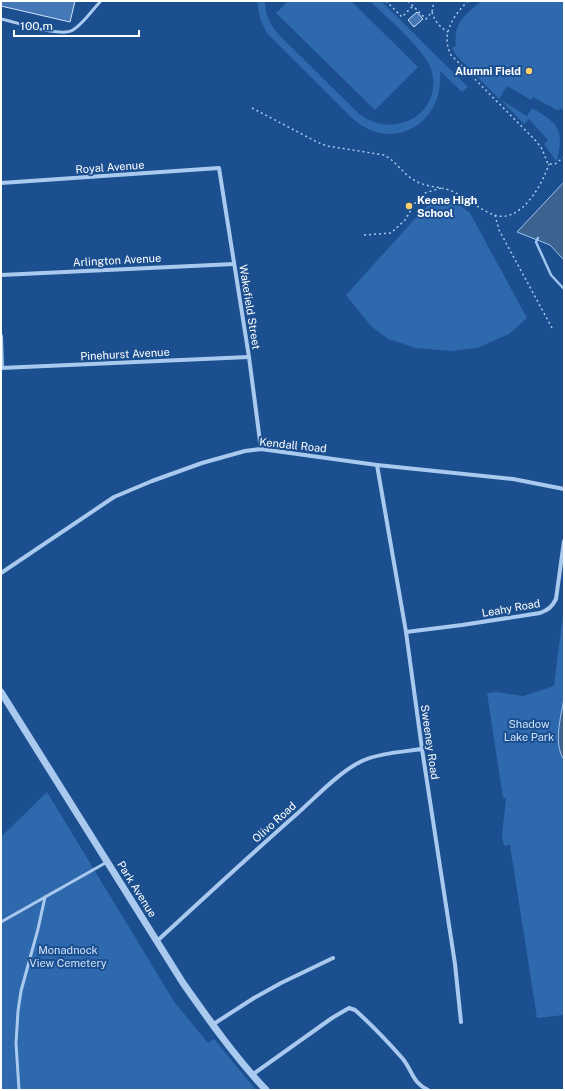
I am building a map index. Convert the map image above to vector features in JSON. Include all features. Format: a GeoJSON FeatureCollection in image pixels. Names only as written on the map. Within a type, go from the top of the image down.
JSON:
{"type":"FeatureCollection","features":[{"type":"Feature","properties":{"kind":"street","name":"Royal Avenue"},"geometry":{"type":"LineString","coordinates":[[1,183],[219,168]]}},
{"type":"Feature","properties":{"kind":"street","name":"Wakefield Street"},"geometry":{"type":"LineString","coordinates":[[219,168],[249,357],[261,449]]}},
{"type":"Feature","properties":{"kind":"street","name":"Arlington Avenue"},"geometry":{"type":"LineString","coordinates":[[1,275],[234,264]]}},
{"type":"Feature","properties":{"kind":"street"},"geometry":{"type":"LineString","coordinates":[[1,336],[1,368]]}},
{"type":"Feature","properties":{"kind":"street","name":"Pinehurst Avenue"},"geometry":{"type":"LineString","coordinates":[[1,368],[249,357]]}},
{"type":"Feature","properties":{"kind":"street","name":"Kendall Road"},"geometry":{"type":"LineString","coordinates":[[1,573],[114,497],[152,481],[202,463],[245,451],[261,449],[377,465],[513,479],[564,488]]}},
{"type":"Feature","properties":{"kind":"street","name":"Sweeney Road"},"geometry":{"type":"LineString","coordinates":[[377,465],[406,632],[422,749],[455,964],[460,1022]]}},
{"type":"Feature","properties":{"kind":"street","name":"Leahy Road"},"geometry":{"type":"LineString","coordinates":[[406,632],[462,626],[540,614],[548,610],[556,599],[564,541]]}},
{"type":"Feature","properties":{"kind":"street","name":"Park Avenue"},"geometry":{"type":"LineString","coordinates":[[1,692],[183,983],[212,1025],[252,1076],[266,1090]]}},
{"type":"Feature","properties":{"kind":"street","name":"Olivo Road"},"geometry":{"type":"LineString","coordinates":[[156,941],[276,832],[352,767],[362,761],[377,756],[422,749]]}},
{"type":"Feature","properties":{"kind":"street"},"geometry":{"type":"LineString","coordinates":[[212,1025],[254,998],[281,983],[333,958]]}},
{"type":"Feature","properties":{"kind":"street"},"geometry":{"type":"LineString","coordinates":[[252,1076],[332,1018],[349,1008],[355,1010],[384,1038],[404,1061],[420,1086],[428,1090]]}},
{"type":"Feature","properties":{"kind":"lane"},"geometry":{"type":"LineString","coordinates":[[1,19],[56,33],[66,33],[72,31],[78,26],[101,1]]}},
{"type":"Feature","properties":{"kind":"lane"},"geometry":{"type":"LineString","coordinates":[[1,922],[107,862]]}},
{"type":"Feature","properties":{"kind":"lane"},"geometry":{"type":"LineString","coordinates":[[19,1090],[16,1043],[18,1011],[21,991],[45,897]]}},
{"type":"Feature","properties":{"kind":"path"},"geometry":{"type":"LineString","coordinates":[[386,1],[402,17],[413,6]]}},
{"type":"Feature","properties":{"kind":"path"},"geometry":{"type":"LineString","coordinates":[[408,1],[426,19],[432,12],[434,1]]}},
{"type":"Feature","properties":{"kind":"path"},"geometry":{"type":"LineString","coordinates":[[252,108],[327,146],[384,155],[392,160],[415,181],[457,193],[495,215],[509,215],[518,210],[539,187],[544,179],[549,164],[542,149],[535,139],[451,55],[447,41],[451,21],[468,1]]}},
{"type":"Feature","properties":{"kind":"path"},"geometry":{"type":"LineString","coordinates":[[432,12],[436,21],[448,32]]}},
{"type":"Feature","properties":{"kind":"path"},"geometry":{"type":"LineString","coordinates":[[549,164],[555,164],[564,158]]}},
{"type":"Feature","properties":{"kind":"path"},"geometry":{"type":"LineString","coordinates":[[364,235],[391,233],[405,220],[418,198],[424,193],[443,188]]}},
{"type":"Feature","properties":{"kind":"path"},"geometry":{"type":"LineString","coordinates":[[495,215],[499,230],[552,328]]}},
{"type":"Feature","properties":{"kind":"green space"},"geometry":{"type":"Polygon","coordinates":[[[257,1],[265,1],[268,19],[278,34],[358,113],[372,121],[386,125],[400,123],[413,118],[423,110],[430,99],[433,85],[431,69],[421,52],[370,1],[381,1],[468,87],[462,92],[440,71],[439,89],[434,105],[425,118],[413,128],[399,133],[384,134],[368,129],[353,119],[267,33],[260,19],[257,1]]]}},
{"type":"Feature","properties":{"kind":"green space"},"geometry":{"type":"Polygon","coordinates":[[[288,1],[351,1],[418,67],[375,110],[276,13],[288,1]]]}},
{"type":"Feature","properties":{"kind":"green space","name":"Alumni Field"},"geometry":{"type":"Polygon","coordinates":[[[481,1],[564,1],[564,108],[557,110],[533,97],[531,100],[507,86],[499,99],[457,56],[452,48],[456,46],[456,31],[458,25],[461,20],[481,1]]]}},
{"type":"Feature","properties":{"kind":"green space"},"geometry":{"type":"Polygon","coordinates":[[[501,100],[527,116],[532,108],[553,123],[557,128],[560,140],[556,161],[544,144],[548,140],[529,119],[524,124],[501,100]]]}},
{"type":"Feature","properties":{"kind":"green space"},"geometry":{"type":"Polygon","coordinates":[[[439,200],[455,201],[470,213],[527,318],[509,334],[477,348],[451,351],[416,348],[388,339],[371,326],[346,295],[422,211],[432,202],[439,200]]]}},
{"type":"Feature","properties":{"kind":"green space","name":"Shadow Lake Park"},"geometry":{"type":"Polygon","coordinates":[[[563,614],[564,1015],[537,1018],[510,845],[504,846],[502,835],[506,798],[503,798],[487,693],[497,692],[523,696],[554,686],[563,614]]]}},
{"type":"Feature","properties":{"kind":"green space","name":"Monadnock View Cemetery"},"geometry":{"type":"Polygon","coordinates":[[[47,792],[175,1003],[208,1043],[214,1039],[256,1090],[1,1090],[1,837],[47,792]]]}},
{"type":"Feature","properties":{"kind":"shaded area"},"geometry":{"type":"Polygon","coordinates":[[[564,182],[564,260],[550,245],[517,232],[564,182]]]}},
{"type":"Feature","properties":{"kind":"shaded area"},"geometry":{"type":"Polygon","coordinates":[[[564,698],[564,760],[558,738],[564,698]]]}},
{"type":"Feature","properties":{"kind":"building"},"geometry":{"type":"Polygon","coordinates":[[[1,1],[75,1],[70,22],[1,6],[1,1]]]}},
{"type":"Feature","properties":{"kind":"building"},"geometry":{"type":"Polygon","coordinates":[[[417,12],[423,19],[414,27],[408,20],[417,12]]]}},
{"type":"Feature","properties":{"kind":"waterway"},"geometry":{"type":"LineString","coordinates":[[538,238],[536,242],[551,275],[564,289]]}},
{"type":"Feature","properties":{"kind":"place","name":"Alumni Field"},"geometry":{"type":"Point","coordinates":[529,71]}},
{"type":"Feature","properties":{"kind":"place","name":"Keene High School"},"geometry":{"type":"Point","coordinates":[409,206]}}]}
